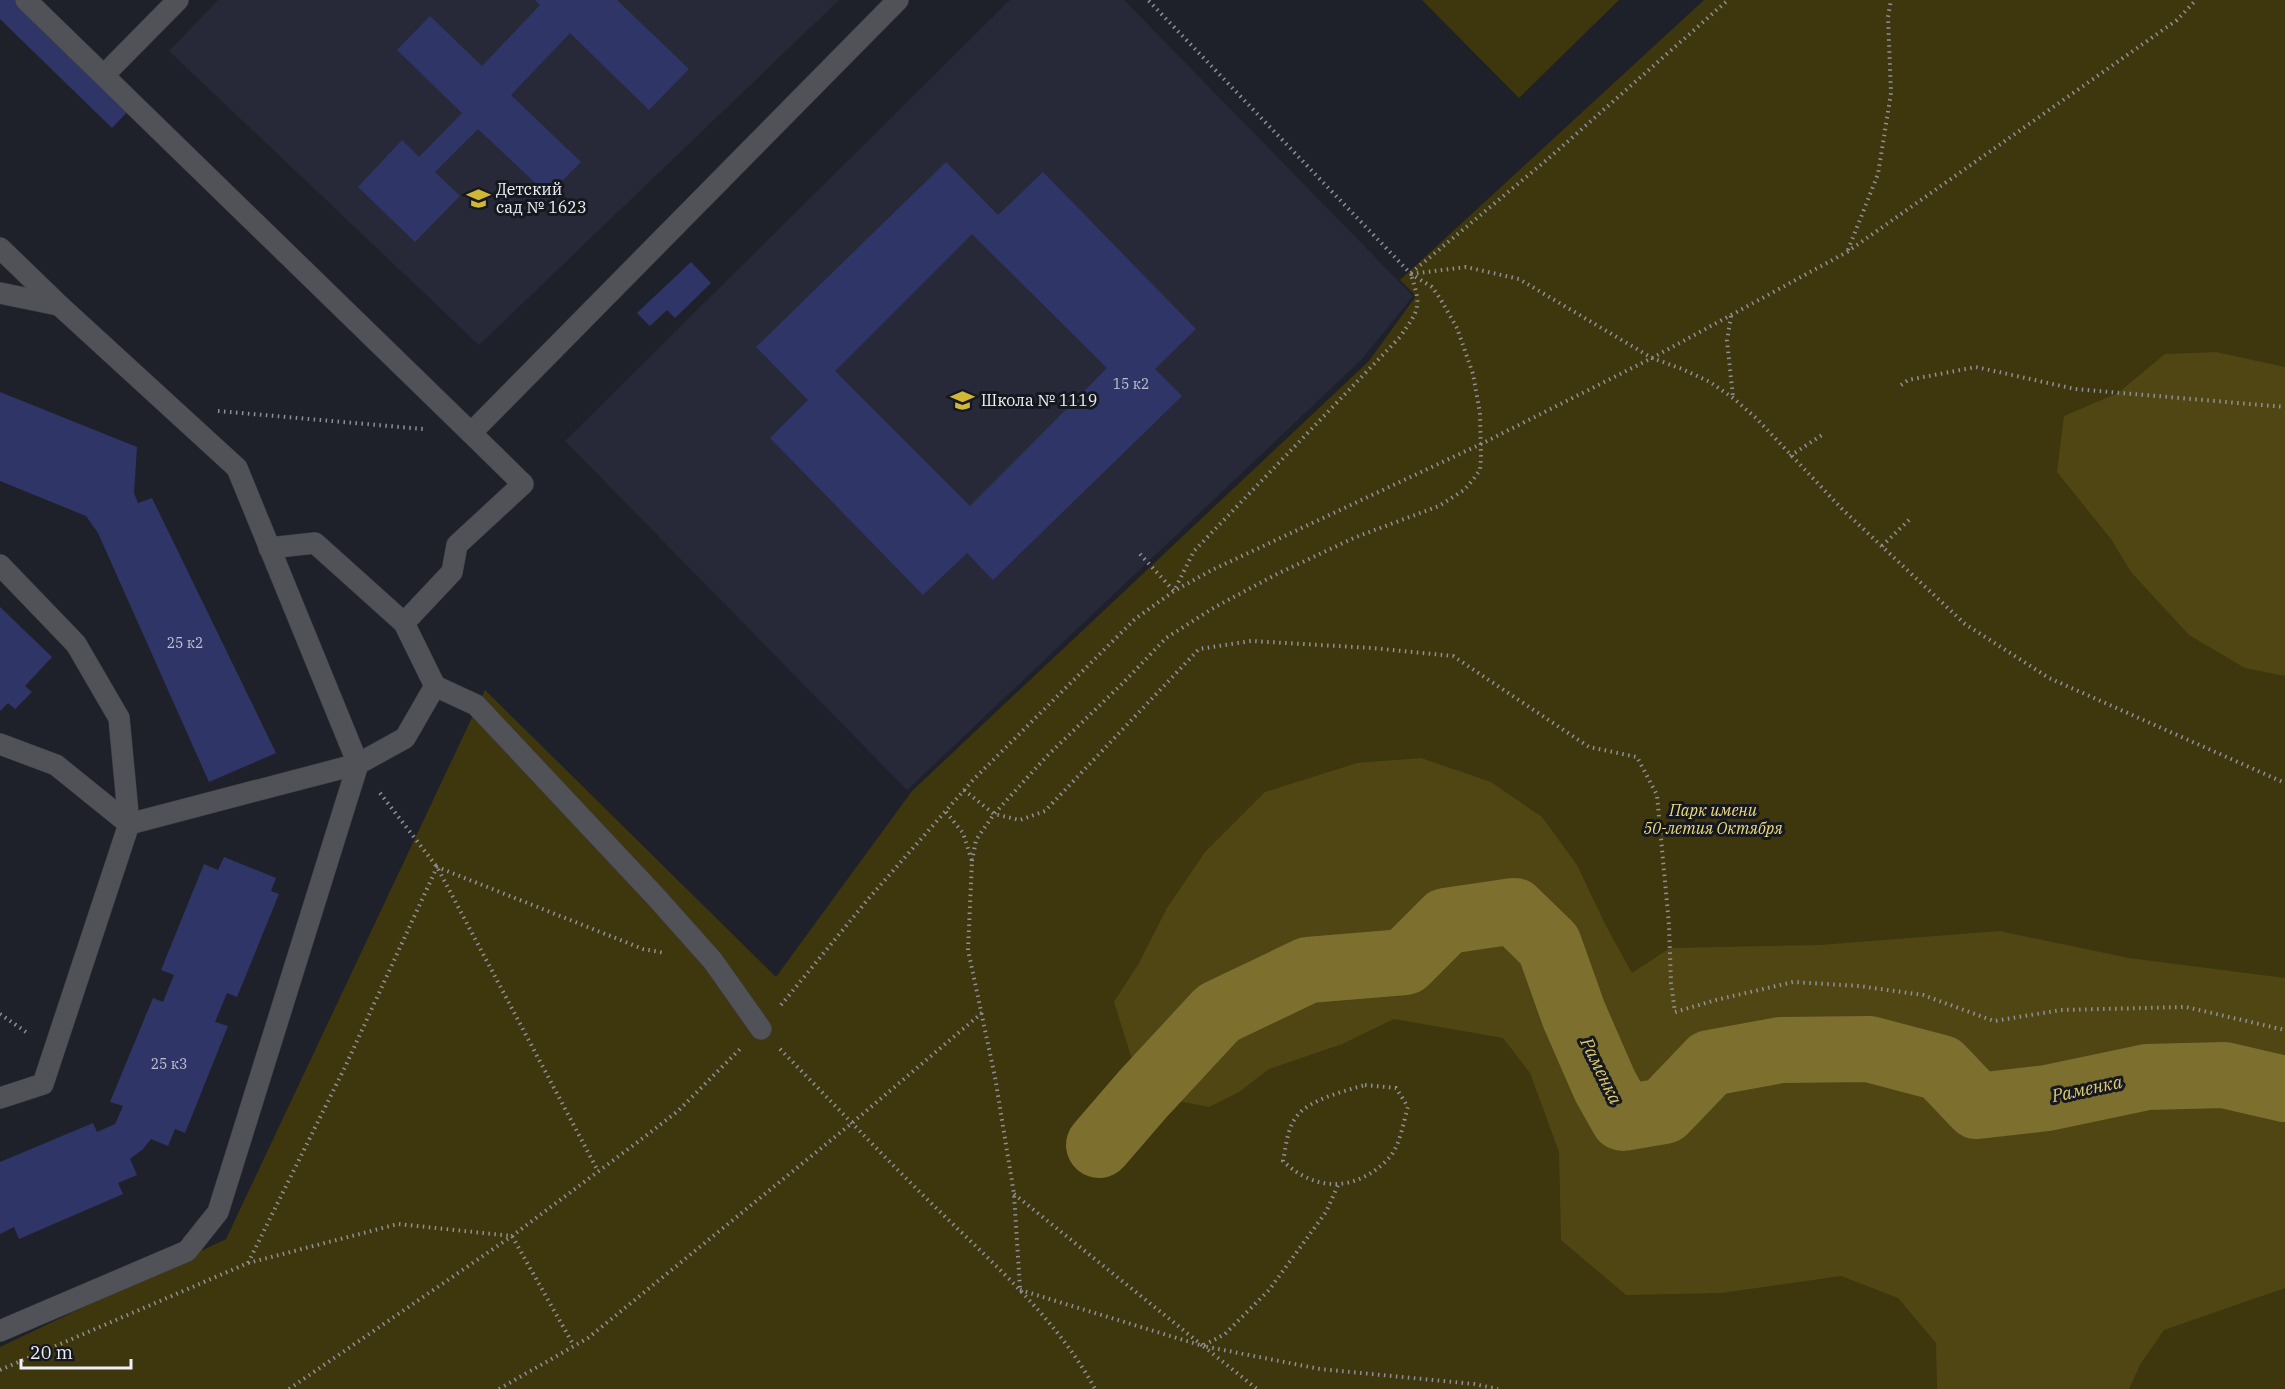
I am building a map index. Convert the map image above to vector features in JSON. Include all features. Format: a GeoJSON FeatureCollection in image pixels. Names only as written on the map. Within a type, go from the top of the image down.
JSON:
{"type":"FeatureCollection","features":[{"type":"Feature","properties":{"kind":"lane"},"geometry":{"type":"LineString","coordinates":[[26,0],[523,484],[457,544],[452,572],[404,623]]}},
{"type":"Feature","properties":{"kind":"lane"},"geometry":{"type":"LineString","coordinates":[[104,75],[178,0]]}},
{"type":"Feature","properties":{"kind":"lane"},"geometry":{"type":"LineString","coordinates":[[471,433],[898,0]]}},
{"type":"Feature","properties":{"kind":"lane"},"geometry":{"type":"LineString","coordinates":[[0,248],[237,468],[358,764],[218,1212],[187,1251],[0,1331]]}},
{"type":"Feature","properties":{"kind":"lane"},"geometry":{"type":"LineString","coordinates":[[0,293],[59,305]]}},
{"type":"Feature","properties":{"kind":"lane"},"geometry":{"type":"LineString","coordinates":[[269,548],[315,543],[404,623],[435,686],[476,705],[706,953],[761,1029]]}},
{"type":"Feature","properties":{"kind":"lane"},"geometry":{"type":"LineString","coordinates":[[0,565],[76,644],[119,718],[129,824],[43,1084],[0,1098]]}},
{"type":"Feature","properties":{"kind":"lane"},"geometry":{"type":"LineString","coordinates":[[129,824],[358,764],[405,738],[435,686]]}},
{"type":"Feature","properties":{"kind":"lane"},"geometry":{"type":"LineString","coordinates":[[0,744],[57,765],[129,824]]}},
{"type":"Feature","properties":{"kind":"path"},"geometry":{"type":"LineString","coordinates":[[1020,1289],[1014,1194],[983,1012],[968,950],[972,861],[976,840],[994,814],[1047,756],[1166,639],[1215,607],[1277,574],[1356,537],[1440,506],[1464,490],[1480,470],[1480,413],[1473,374],[1457,328],[1432,287],[1411,274],[1148,0]]}},
{"type":"Feature","properties":{"kind":"path"},"geometry":{"type":"LineString","coordinates":[[1411,274],[1549,158],[1728,0]]}},
{"type":"Feature","properties":{"kind":"path"},"geometry":{"type":"LineString","coordinates":[[1847,252],[1878,174],[1891,93],[1888,17],[1891,0]]}},
{"type":"Feature","properties":{"kind":"path"},"geometry":{"type":"LineString","coordinates":[[289,1389],[512,1236],[678,1111],[761,1029],[869,898],[964,790],[1135,619],[1174,591],[1212,570],[1481,444],[1653,358],[1847,252],[2177,20],[2196,0]]}},
{"type":"Feature","properties":{"kind":"path"},"geometry":{"type":"LineString","coordinates":[[1411,274],[1466,267],[1519,279],[1653,358],[1701,378],[1733,398],[1756,418],[1843,510],[1965,624],[2049,678],[2285,783]]}},
{"type":"Feature","properties":{"kind":"path"},"geometry":{"type":"LineString","coordinates":[[1174,591],[1194,551],[1400,337],[1418,309],[1418,296],[1411,274]]}},
{"type":"Feature","properties":{"kind":"path"},"geometry":{"type":"LineString","coordinates":[[1731,316],[1727,341],[1733,398]]}},
{"type":"Feature","properties":{"kind":"path"},"geometry":{"type":"LineString","coordinates":[[1901,385],[1908,380],[1976,367],[2075,389],[2285,408]]}},
{"type":"Feature","properties":{"kind":"path"},"geometry":{"type":"LineString","coordinates":[[216,411],[424,429]]}},
{"type":"Feature","properties":{"kind":"path"},"geometry":{"type":"LineString","coordinates":[[1791,456],[1826,433]]}},
{"type":"Feature","properties":{"kind":"path"},"geometry":{"type":"LineString","coordinates":[[1882,546],[1911,518]]}},
{"type":"Feature","properties":{"kind":"path"},"geometry":{"type":"LineString","coordinates":[[1140,555],[1174,591]]}},
{"type":"Feature","properties":{"kind":"path"},"geometry":{"type":"LineString","coordinates":[[964,790],[994,814],[1020,820],[1045,811],[1199,649],[1251,641],[1372,648],[1453,656],[1589,747],[1637,757],[1657,795],[1675,1012],[1793,982],[1859,986],[1923,995],[1994,1021],[2061,1010],[2186,1007],[2285,1030]]}},
{"type":"Feature","properties":{"kind":"path"},"geometry":{"type":"LineString","coordinates":[[358,764],[437,867],[598,1171]]}},
{"type":"Feature","properties":{"kind":"path"},"geometry":{"type":"LineString","coordinates":[[946,812],[963,833],[972,861]]}},
{"type":"Feature","properties":{"kind":"path"},"geometry":{"type":"LineString","coordinates":[[437,867],[643,949],[667,953]]}},
{"type":"Feature","properties":{"kind":"path"},"geometry":{"type":"LineString","coordinates":[[248,1263],[345,1067],[437,867]]}},
{"type":"Feature","properties":{"kind":"path"},"geometry":{"type":"LineString","coordinates":[[499,1389],[588,1338],[852,1124],[983,1012]]}},
{"type":"Feature","properties":{"kind":"path"},"geometry":{"type":"LineString","coordinates":[[761,1029],[852,1124],[1020,1289],[1082,1366],[1095,1389]]}},
{"type":"Feature","properties":{"kind":"path"},"geometry":{"type":"LineString","coordinates":[[1203,1346],[1225,1335],[1269,1290],[1326,1212],[1338,1185],[1366,1176],[1389,1158],[1399,1138],[1408,1107],[1396,1088],[1365,1085],[1323,1098],[1297,1116],[1287,1139],[1283,1161],[1297,1174],[1338,1185]]}},
{"type":"Feature","properties":{"kind":"path"},"geometry":{"type":"LineString","coordinates":[[1014,1194],[1257,1389]]}},
{"type":"Feature","properties":{"kind":"path"},"geometry":{"type":"LineString","coordinates":[[0,1370],[248,1263],[398,1224],[512,1236]]}},
{"type":"Feature","properties":{"kind":"path"},"geometry":{"type":"LineString","coordinates":[[512,1236],[574,1346]]}},
{"type":"Feature","properties":{"kind":"path"},"geometry":{"type":"LineString","coordinates":[[1020,1289],[1203,1346],[1320,1369],[1474,1384],[1498,1389]]}},
{"type":"Feature","properties":{"kind":"shaded area","name":"Детский сад № 1623"},"geometry":{"type":"Polygon","coordinates":[[[218,0],[839,0],[479,345],[169,51],[218,0]]]}},
{"type":"Feature","properties":{"kind":"shaded area","name":"Школа № 1119"},"geometry":{"type":"Polygon","coordinates":[[[1010,0],[1124,0],[1413,296],[1362,359],[907,790],[565,441],[1010,0]]]}},
{"type":"Feature","properties":{"kind":"shaded area"},"geometry":{"type":"Polygon","coordinates":[[[2216,352],[2285,367],[2285,676],[2245,668],[2189,635],[2131,572],[2111,539],[2057,472],[2064,416],[2118,393],[2165,354],[2216,352]]]}},
{"type":"Feature","properties":{"kind":"shaded area"},"geometry":{"type":"Polygon","coordinates":[[[1421,758],[1491,782],[1542,817],[1577,865],[1606,926],[1632,973],[1670,948],[1820,945],[1999,931],[2129,958],[2285,978],[2285,1288],[2164,1330],[2141,1363],[2129,1389],[1937,1389],[1936,1343],[1898,1298],[1841,1276],[1721,1293],[1626,1295],[1561,1240],[1559,1152],[1530,1073],[1503,1038],[1394,1019],[1342,1044],[1269,1069],[1239,1092],[1209,1107],[1143,1094],[1114,1002],[1139,963],[1167,908],[1205,852],[1265,792],[1357,763],[1421,758]]]}},
{"type":"Feature","properties":{"kind":"green space"},"geometry":{"type":"Polygon","coordinates":[[[1422,0],[1619,0],[1519,98],[1422,0]]]}},
{"type":"Feature","properties":{"kind":"green space","name":"Парк имени 50-летия Октября"},"geometry":{"type":"Polygon","coordinates":[[[1704,0],[2285,0],[2285,1389],[0,1389],[0,1347],[226,1239],[485,690],[776,977],[912,791],[1369,361],[1416,296],[1400,280],[1704,0]]]}},
{"type":"Feature","properties":{"kind":"building"},"geometry":{"type":"Polygon","coordinates":[[[0,0],[26,0],[134,105],[112,128],[0,19],[0,0]]]}},
{"type":"Feature","properties":{"kind":"building"},"geometry":{"type":"Polygon","coordinates":[[[535,0],[617,0],[689,69],[649,110],[570,33],[511,95],[581,162],[548,195],[478,129],[435,172],[460,196],[415,242],[358,187],[402,140],[419,157],[462,113],[397,50],[430,16],[482,66],[540,5],[535,0]]]}},
{"type":"Feature","properties":{"kind":"building"},"geometry":{"type":"Polygon","coordinates":[[[946,162],[998,215],[1043,172],[1196,329],[1155,369],[1182,396],[993,580],[967,553],[923,595],[770,438],[808,400],[756,347],[946,162]],[[972,234],[835,371],[970,506],[1107,368],[972,234]]]}},
{"type":"Feature","properties":{"kind":"building"},"geometry":{"type":"Polygon","coordinates":[[[691,262],[711,283],[675,318],[667,310],[650,326],[637,313],[691,262]]]}},
{"type":"Feature","properties":{"kind":"building"},"geometry":{"type":"Polygon","coordinates":[[[0,392],[137,447],[134,493],[138,503],[152,498],[276,753],[209,782],[98,533],[86,516],[0,481],[0,392]]]}},
{"type":"Feature","properties":{"kind":"building"},"geometry":{"type":"Polygon","coordinates":[[[0,607],[52,657],[25,686],[32,692],[15,709],[8,703],[0,711],[0,607]]]}},
{"type":"Feature","properties":{"kind":"building"},"geometry":{"type":"Polygon","coordinates":[[[224,857],[276,878],[271,891],[279,894],[237,997],[227,993],[215,1022],[228,1026],[185,1133],[175,1129],[168,1146],[151,1139],[130,1159],[137,1175],[118,1183],[123,1194],[19,1239],[14,1227],[0,1234],[0,1162],[93,1123],[97,1132],[115,1124],[123,1106],[110,1102],[153,998],[163,1002],[174,975],[161,970],[204,864],[218,870],[224,857]]]}},
{"type":"Feature","properties":{"kind":"waterway","name":"Раменка"},"geometry":{"type":"LineString","coordinates":[[1099,1145],[1218,1013],[1308,970],[1405,962],[1446,921],[1514,911],[1549,945],[1574,1015],[1605,1086],[1623,1118],[1664,1111],[1710,1063],[1781,1050],[1869,1049],[1941,1068],[1977,1106],[2047,1098],[2147,1077],[2224,1075],[2285,1089]]}},
{"type":"Feature","properties":{"kind":"place","name":"Детский сад № 1623"},"geometry":{"type":"Point","coordinates":[478,198]}},
{"type":"Feature","properties":{"kind":"place","name":"Школа № 1119"},"geometry":{"type":"Point","coordinates":[963,400]}}]}
